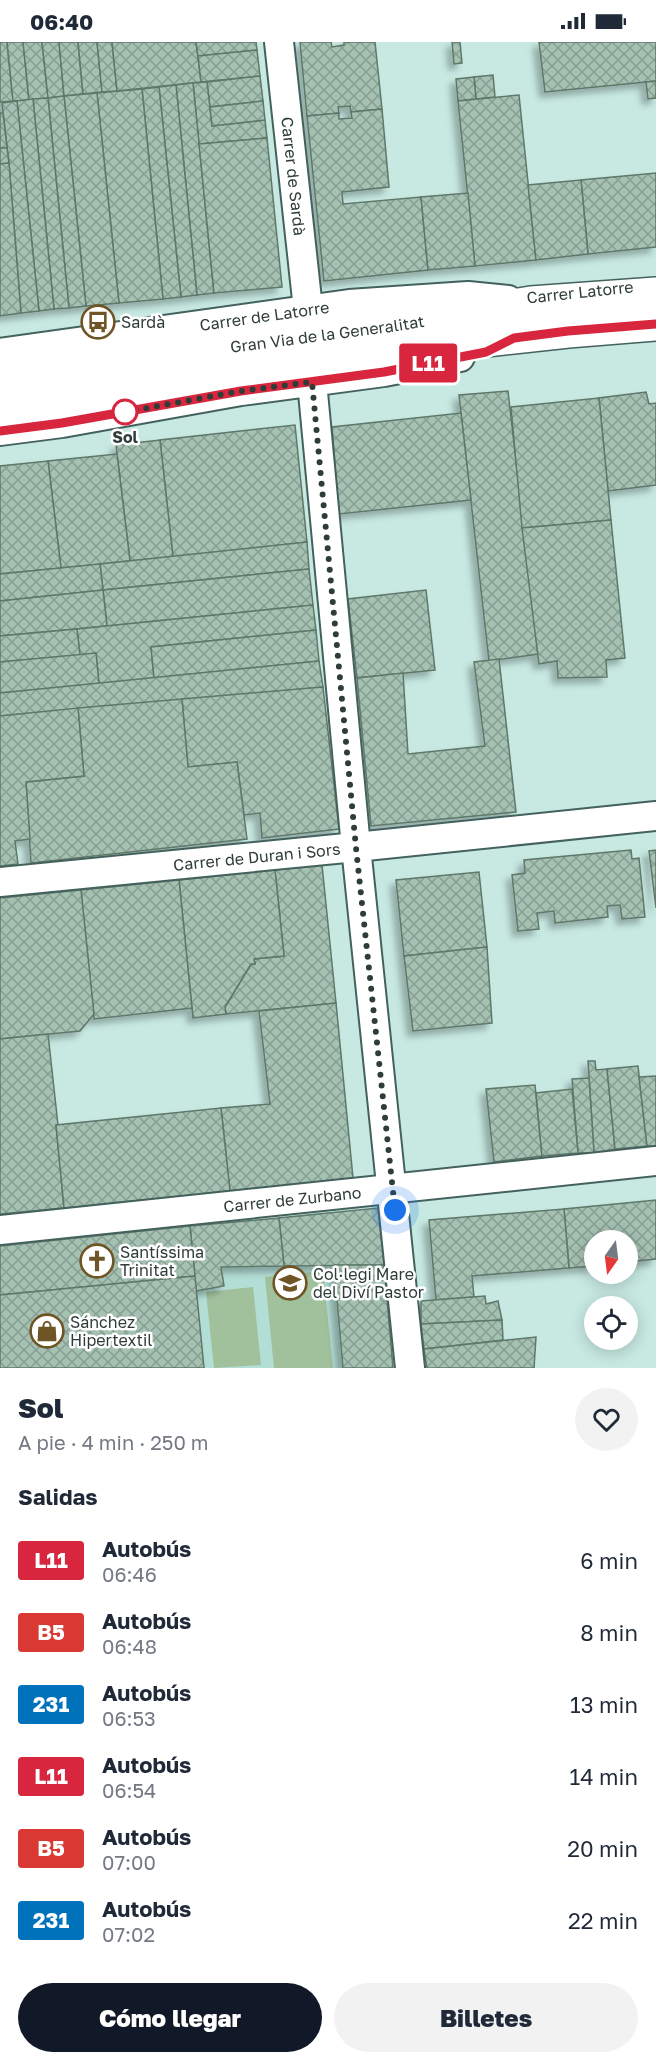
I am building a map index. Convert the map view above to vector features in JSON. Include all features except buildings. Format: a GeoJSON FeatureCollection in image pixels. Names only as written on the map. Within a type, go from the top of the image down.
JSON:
{"type":"FeatureCollection","features":[{"type":"Feature","properties":{"kind":"street","name":"Carrer de Sardà"},"geometry":{"type":"LineString","coordinates":[[279,42],[356,848],[410,1368]]}},
{"type":"Feature","properties":{"kind":"street","name":"Carrer Latorre"},"geometry":{"type":"LineString","coordinates":[[518,302],[656,285]]}},
{"type":"Feature","properties":{"kind":"street","name":"Gran Via de la Generalitat"},"geometry":{"type":"LineString","coordinates":[[0,406],[309,347],[398,325],[518,302],[656,294]]}},
{"type":"Feature","properties":{"kind":"street","name":"Gran Via de la Generalitat"},"geometry":{"type":"LineString","coordinates":[[0,377],[309,347],[500,345],[568,331],[656,324]]}},
{"type":"Feature","properties":{"kind":"street"},"geometry":{"type":"LineString","coordinates":[[500,345],[656,335]]}},
{"type":"Feature","properties":{"kind":"street","name":"Carrer de Latorre"},"geometry":{"type":"LineString","coordinates":[[0,353],[309,347]]}},
{"type":"Feature","properties":{"kind":"street"},"geometry":{"type":"LineString","coordinates":[[0,431],[62,423],[241,391],[309,347]]}},
{"type":"Feature","properties":{"kind":"street","name":"Carrer de Duran i Sors"},"geometry":{"type":"LineString","coordinates":[[0,882],[356,848],[656,816]]}},
{"type":"Feature","properties":{"kind":"street","name":"Carrer de Zurbano"},"geometry":{"type":"LineString","coordinates":[[0,1230],[656,1161]]}},
{"type":"Feature","properties":{"kind":"shaded area","name":"Col·legi Mare del Diví Pastor"},"geometry":{"type":"Polygon","coordinates":[[[378,1208],[393,1368],[204,1368],[190,1226],[378,1208]]]}},
{"type":"Feature","properties":{"kind":"green space"},"geometry":{"type":"Polygon","coordinates":[[[323,1271],[333,1368],[274,1368],[265,1277],[323,1271]]]}},
{"type":"Feature","properties":{"kind":"green space"},"geometry":{"type":"Polygon","coordinates":[[[253,1287],[261,1365],[214,1368],[206,1292],[253,1287]]]}},
{"type":"Feature","properties":{"kind":"bus line","name":"L11"},"geometry":{"type":"LineString","coordinates":[[0,431],[62,423],[241,391],[384,372],[486,352],[514,338],[656,324]]}},
{"type":"Feature","properties":{"kind":"place","name":"Sardà"},"geometry":{"type":"Point","coordinates":[98,322]}},
{"type":"Feature","properties":{"kind":"place","name":"Sol"},"geometry":{"type":"Point","coordinates":[125,412]}},
{"type":"Feature","properties":{"kind":"place","name":"Santíssima Trinitat"},"geometry":{"type":"Point","coordinates":[97,1261]}},
{"type":"Feature","properties":{"kind":"place","name":"Col·legi Mare del Diví Pastor"},"geometry":{"type":"Point","coordinates":[290,1283]}},
{"type":"Feature","properties":{"kind":"place","name":"Sánchez Hipertextil"},"geometry":{"type":"Point","coordinates":[47,1331]}},
{"type":"Feature","properties":{"kind":"route"},"geometry":{"type":"LineString","coordinates":[[125,412],[241,391],[312,382],[356,848],[395,1210]]}}]}
